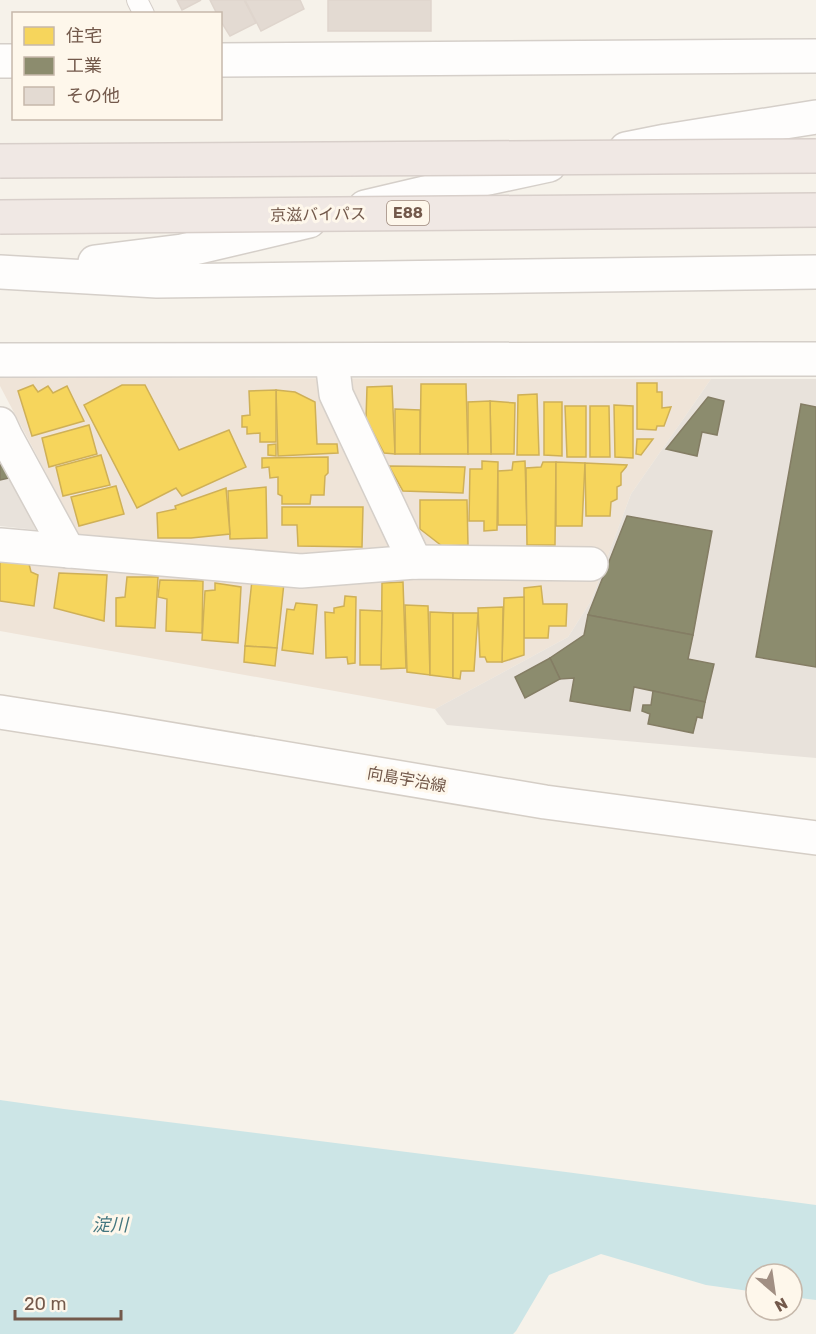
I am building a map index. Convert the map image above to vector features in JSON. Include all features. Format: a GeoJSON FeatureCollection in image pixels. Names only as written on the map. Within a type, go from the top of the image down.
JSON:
{"type":"FeatureCollection","features":[{"type":"Feature","properties":{"kind":"highway"},"geometry":{"type":"LineString","coordinates":[[0,161],[816,156]]}},
{"type":"Feature","properties":{"kind":"highway","name":"京滋バイパス"},"geometry":{"type":"LineString","coordinates":[[0,217],[816,210]]}},
{"type":"Feature","properties":{"kind":"street"},"geometry":{"type":"LineString","coordinates":[[222,60],[816,56]]}},
{"type":"Feature","properties":{"kind":"street"},"geometry":{"type":"LineString","coordinates":[[9,272],[182,251],[484,179],[666,141],[816,117]]}},
{"type":"Feature","properties":{"kind":"street"},"geometry":{"type":"LineString","coordinates":[[9,272],[157,281],[816,272]]}},
{"type":"Feature","properties":{"kind":"street"},"geometry":{"type":"LineString","coordinates":[[0,360],[816,359]]}},
{"type":"Feature","properties":{"kind":"street"},"geometry":{"type":"LineString","coordinates":[[332,361],[336,394],[415,562]]}},
{"type":"Feature","properties":{"kind":"street"},"geometry":{"type":"LineString","coordinates":[[0,424],[68,551]]}},
{"type":"Feature","properties":{"kind":"street"},"geometry":{"type":"LineString","coordinates":[[0,545],[301,571],[415,562],[591,564]]}},
{"type":"Feature","properties":{"kind":"street","name":"向島宇治線"},"geometry":{"type":"LineString","coordinates":[[0,712],[545,801],[816,838]]}},
{"type":"Feature","properties":{"kind":"shaded area"},"geometry":{"type":"Polygon","coordinates":[[[0,378],[711,379],[631,494],[591,601],[568,637],[435,709],[0,631],[0,555],[93,562],[0,386],[0,378]]]}},
{"type":"Feature","properties":{"kind":"shaded area"},"geometry":{"type":"Polygon","coordinates":[[[711,379],[816,379],[816,758],[447,725],[435,709],[568,637],[591,601],[631,494],[711,379]]]}},
{"type":"Feature","properties":{"kind":"shaded area"},"geometry":{"type":"Polygon","coordinates":[[[0,453],[36,530],[0,526],[0,453]]]}},
{"type":"Feature","properties":{"kind":"water","name":"淀川"},"geometry":{"type":"Polygon","coordinates":[[[0,1100],[816,1205],[816,1300],[804,1298],[804,1262],[744,1262],[744,1290],[706,1285],[601,1254],[549,1275],[513,1334],[0,1334],[0,1100]]]}},
{"type":"Feature","properties":{"kind":"building: 住宅"},"geometry":{"type":"Polygon","coordinates":[[[637,383],[657,383],[657,392],[662,392],[662,408],[671,407],[664,426],[657,426],[656,430],[637,429],[637,383]]]}},
{"type":"Feature","properties":{"kind":"building: 住宅"},"geometry":{"type":"Polygon","coordinates":[[[421,384],[466,384],[468,454],[420,454],[421,384]]]}},
{"type":"Feature","properties":{"kind":"building: 住宅"},"geometry":{"type":"Polygon","coordinates":[[[33,385],[38,392],[48,386],[53,393],[67,386],[84,421],[32,436],[18,391],[33,385]]]}},
{"type":"Feature","properties":{"kind":"building: 住宅"},"geometry":{"type":"Polygon","coordinates":[[[122,385],[145,385],[179,450],[229,430],[246,467],[182,496],[176,488],[137,508],[84,405],[122,385]]]}},
{"type":"Feature","properties":{"kind":"building: 住宅"},"geometry":{"type":"Polygon","coordinates":[[[392,386],[395,454],[384,453],[366,419],[367,387],[392,386]]]}},
{"type":"Feature","properties":{"kind":"building: 住宅"},"geometry":{"type":"Polygon","coordinates":[[[276,390],[295,392],[315,402],[317,444],[337,444],[338,453],[278,456],[276,390]]]}},
{"type":"Feature","properties":{"kind":"building: 住宅"},"geometry":{"type":"Polygon","coordinates":[[[276,390],[276,442],[260,442],[260,433],[247,434],[247,427],[242,427],[242,416],[250,415],[249,391],[276,390]]]}},
{"type":"Feature","properties":{"kind":"building: 住宅"},"geometry":{"type":"Polygon","coordinates":[[[537,394],[539,455],[517,455],[518,395],[537,394]]]}},
{"type":"Feature","properties":{"kind":"building: 住宅"},"geometry":{"type":"Polygon","coordinates":[[[490,401],[515,403],[514,454],[491,454],[490,401]]]}},
{"type":"Feature","properties":{"kind":"building: 住宅"},"geometry":{"type":"Polygon","coordinates":[[[490,401],[491,454],[468,454],[468,402],[490,401]]]}},
{"type":"Feature","properties":{"kind":"building: 住宅"},"geometry":{"type":"Polygon","coordinates":[[[544,402],[562,402],[562,456],[544,455],[544,402]]]}},
{"type":"Feature","properties":{"kind":"building: 住宅"},"geometry":{"type":"Polygon","coordinates":[[[614,405],[633,406],[633,458],[615,457],[614,405]]]}},
{"type":"Feature","properties":{"kind":"building: 住宅"},"geometry":{"type":"Polygon","coordinates":[[[565,406],[586,406],[586,457],[567,457],[565,406]]]}},
{"type":"Feature","properties":{"kind":"building: 住宅"},"geometry":{"type":"Polygon","coordinates":[[[590,406],[609,406],[610,457],[590,457],[590,406]]]}},
{"type":"Feature","properties":{"kind":"building: 住宅"},"geometry":{"type":"Polygon","coordinates":[[[395,409],[420,410],[420,454],[395,454],[395,409]]]}},
{"type":"Feature","properties":{"kind":"building: 住宅"},"geometry":{"type":"Polygon","coordinates":[[[89,425],[97,454],[49,467],[42,438],[89,425]]]}},
{"type":"Feature","properties":{"kind":"building: 住宅"},"geometry":{"type":"Polygon","coordinates":[[[637,439],[653,439],[641,455],[636,454],[637,439]]]}},
{"type":"Feature","properties":{"kind":"building: 住宅"},"geometry":{"type":"Polygon","coordinates":[[[276,444],[276,456],[268,455],[268,445],[276,444]]]}},
{"type":"Feature","properties":{"kind":"building: 住宅"},"geometry":{"type":"Polygon","coordinates":[[[101,455],[110,485],[63,496],[56,467],[101,455]]]}},
{"type":"Feature","properties":{"kind":"building: 住宅"},"geometry":{"type":"Polygon","coordinates":[[[328,457],[324,495],[311,495],[310,504],[282,504],[282,496],[278,494],[278,477],[270,478],[269,467],[262,468],[262,458],[328,457]]]}},
{"type":"Feature","properties":{"kind":"building: 住宅"},"geometry":{"type":"Polygon","coordinates":[[[482,461],[498,462],[497,530],[484,531],[484,521],[469,521],[470,469],[482,469],[482,461]]]}},
{"type":"Feature","properties":{"kind":"building: 住宅"},"geometry":{"type":"Polygon","coordinates":[[[525,461],[527,525],[498,525],[498,471],[512,470],[513,462],[525,461]]]}},
{"type":"Feature","properties":{"kind":"building: 住宅"},"geometry":{"type":"Polygon","coordinates":[[[543,462],[556,462],[555,545],[527,545],[526,468],[541,467],[543,462]]]}},
{"type":"Feature","properties":{"kind":"building: 住宅"},"geometry":{"type":"Polygon","coordinates":[[[556,462],[585,463],[582,526],[556,526],[556,462]]]}},
{"type":"Feature","properties":{"kind":"building: 住宅"},"geometry":{"type":"Polygon","coordinates":[[[585,463],[627,465],[621,473],[621,485],[617,487],[617,499],[611,502],[610,516],[586,516],[585,463]]]}},
{"type":"Feature","properties":{"kind":"building: 住宅"},"geometry":{"type":"Polygon","coordinates":[[[389,466],[465,467],[463,493],[403,491],[389,466]]]}},
{"type":"Feature","properties":{"kind":"building: 住宅"},"geometry":{"type":"Polygon","coordinates":[[[116,486],[124,514],[79,526],[71,497],[116,486]]]}},
{"type":"Feature","properties":{"kind":"building: 住宅"},"geometry":{"type":"Polygon","coordinates":[[[266,487],[267,538],[230,539],[228,491],[266,487]]]}},
{"type":"Feature","properties":{"kind":"building: 住宅"},"geometry":{"type":"Polygon","coordinates":[[[226,488],[230,534],[191,538],[158,538],[157,513],[176,509],[175,506],[226,488]]]}},
{"type":"Feature","properties":{"kind":"building: 住宅"},"geometry":{"type":"Polygon","coordinates":[[[420,500],[467,500],[468,545],[442,546],[420,529],[420,500]]]}},
{"type":"Feature","properties":{"kind":"building: 住宅"},"geometry":{"type":"Polygon","coordinates":[[[282,507],[363,507],[362,547],[298,546],[297,525],[282,525],[282,507]]]}},
{"type":"Feature","properties":{"kind":"building: 住宅"},"geometry":{"type":"Polygon","coordinates":[[[0,560],[29,564],[31,572],[38,575],[34,606],[0,601],[0,560]]]}},
{"type":"Feature","properties":{"kind":"building: 住宅"},"geometry":{"type":"Polygon","coordinates":[[[59,573],[107,575],[104,621],[54,608],[59,573]]]}},
{"type":"Feature","properties":{"kind":"building: 住宅"},"geometry":{"type":"Polygon","coordinates":[[[127,577],[158,577],[155,628],[116,626],[116,598],[125,597],[127,577]]]}},
{"type":"Feature","properties":{"kind":"building: 住宅"},"geometry":{"type":"Polygon","coordinates":[[[160,580],[203,581],[202,633],[166,631],[167,599],[158,597],[160,580]]]}},
{"type":"Feature","properties":{"kind":"building: 住宅"},"geometry":{"type":"Polygon","coordinates":[[[252,580],[284,583],[277,648],[245,646],[252,580]]]}},
{"type":"Feature","properties":{"kind":"building: 住宅"},"geometry":{"type":"Polygon","coordinates":[[[403,582],[406,668],[381,669],[382,583],[403,582]]]}},
{"type":"Feature","properties":{"kind":"building: 住宅"},"geometry":{"type":"Polygon","coordinates":[[[215,583],[241,587],[238,643],[202,640],[205,591],[215,590],[215,583]]]}},
{"type":"Feature","properties":{"kind":"building: 住宅"},"geometry":{"type":"Polygon","coordinates":[[[541,586],[543,604],[567,604],[566,626],[549,626],[548,638],[524,638],[524,588],[541,586]]]}},
{"type":"Feature","properties":{"kind":"building: 住宅"},"geometry":{"type":"Polygon","coordinates":[[[345,596],[356,597],[355,663],[348,664],[347,657],[326,658],[325,612],[334,613],[334,608],[344,606],[345,596]]]}},
{"type":"Feature","properties":{"kind":"building: 住宅"},"geometry":{"type":"Polygon","coordinates":[[[524,597],[524,655],[502,662],[504,598],[524,597]]]}},
{"type":"Feature","properties":{"kind":"building: 住宅"},"geometry":{"type":"Polygon","coordinates":[[[296,603],[317,605],[313,654],[282,650],[287,609],[294,610],[296,603]]]}},
{"type":"Feature","properties":{"kind":"building: 住宅"},"geometry":{"type":"Polygon","coordinates":[[[405,605],[428,606],[430,675],[407,672],[405,605]]]}},
{"type":"Feature","properties":{"kind":"building: 住宅"},"geometry":{"type":"Polygon","coordinates":[[[503,607],[502,662],[487,662],[485,657],[480,657],[478,608],[503,607]]]}},
{"type":"Feature","properties":{"kind":"building: 住宅"},"geometry":{"type":"Polygon","coordinates":[[[360,610],[382,611],[381,665],[360,665],[360,610]]]}},
{"type":"Feature","properties":{"kind":"building: 住宅"},"geometry":{"type":"Polygon","coordinates":[[[430,612],[453,613],[453,678],[430,675],[430,612]]]}},
{"type":"Feature","properties":{"kind":"building: 住宅"},"geometry":{"type":"Polygon","coordinates":[[[453,613],[478,613],[474,671],[461,671],[460,679],[453,678],[453,613]]]}},
{"type":"Feature","properties":{"kind":"building: 住宅"},"geometry":{"type":"Polygon","coordinates":[[[245,646],[277,648],[275,666],[244,662],[245,646]]]}},
{"type":"Feature","properties":{"kind":"building: 工業"},"geometry":{"type":"Polygon","coordinates":[[[708,397],[724,401],[717,435],[702,432],[697,456],[666,449],[708,397]]]}},
{"type":"Feature","properties":{"kind":"building: 工業"},"geometry":{"type":"Polygon","coordinates":[[[801,404],[816,407],[816,667],[756,657],[801,404]]]}},
{"type":"Feature","properties":{"kind":"building: 工業"},"geometry":{"type":"Polygon","coordinates":[[[0,461],[9,478],[0,480],[0,461]]]}},
{"type":"Feature","properties":{"kind":"building: 工業"},"geometry":{"type":"Polygon","coordinates":[[[627,516],[712,531],[693,635],[588,615],[627,516]]]}},
{"type":"Feature","properties":{"kind":"building: 工業"},"geometry":{"type":"Polygon","coordinates":[[[588,615],[693,635],[688,659],[714,664],[705,702],[634,687],[630,711],[570,701],[574,678],[560,679],[550,658],[584,635],[588,615]]]}},
{"type":"Feature","properties":{"kind":"building: 工業"},"geometry":{"type":"Polygon","coordinates":[[[550,658],[560,679],[525,698],[515,677],[550,658]]]}},
{"type":"Feature","properties":{"kind":"building: 工業"},"geometry":{"type":"Polygon","coordinates":[[[653,691],[705,702],[702,718],[697,717],[693,733],[648,724],[650,714],[642,711],[643,705],[651,705],[653,691]]]}},
{"type":"Feature","properties":{"kind":"building: その他"},"geometry":{"type":"Polygon","coordinates":[[[177,0],[201,0],[182,10],[177,0]]]}},
{"type":"Feature","properties":{"kind":"building: その他"},"geometry":{"type":"Polygon","coordinates":[[[210,0],[244,0],[256,23],[230,36],[222,23],[222,12],[216,12],[210,0]]]}},
{"type":"Feature","properties":{"kind":"building: その他"},"geometry":{"type":"Polygon","coordinates":[[[245,0],[300,0],[304,9],[261,31],[245,0]]]}},
{"type":"Feature","properties":{"kind":"building: その他"},"geometry":{"type":"Polygon","coordinates":[[[328,0],[431,0],[431,31],[328,31],[328,0]]]}}]}
